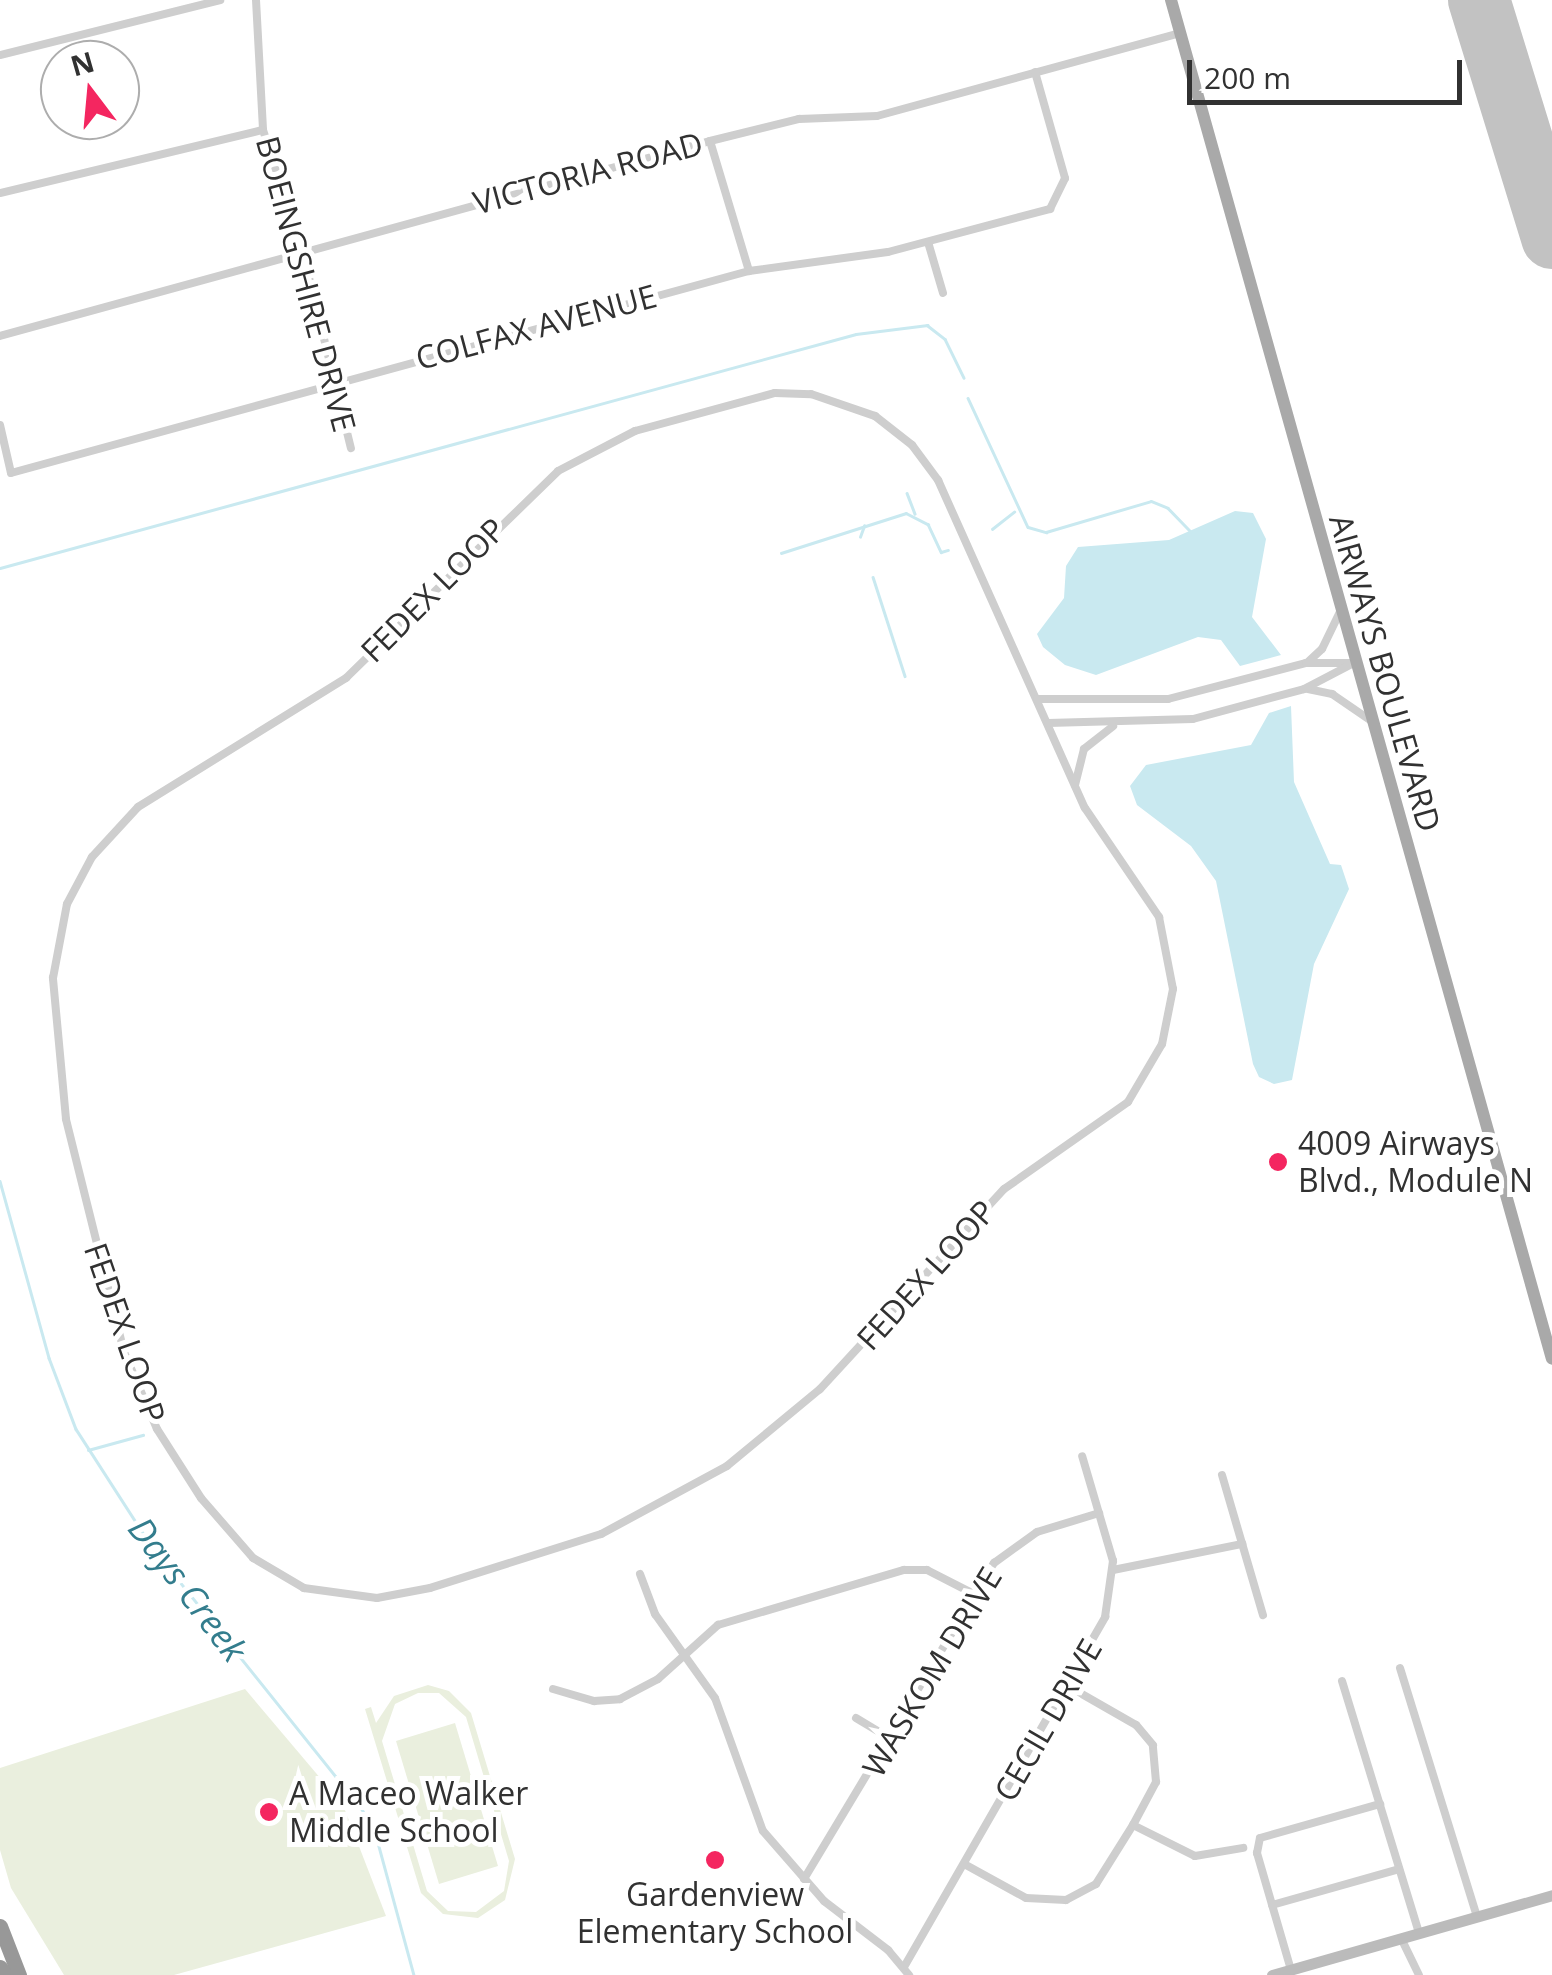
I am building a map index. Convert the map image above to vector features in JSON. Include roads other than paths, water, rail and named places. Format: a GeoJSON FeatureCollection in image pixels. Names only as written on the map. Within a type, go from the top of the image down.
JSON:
{"type":"FeatureCollection","features":[{"type":"Feature","properties":{"kind":"highway"},"geometry":{"type":"LineString","coordinates":[[0,1926],[19,1975]]}},
{"type":"Feature","properties":{"kind":"highway"},"geometry":{"type":"LineString","coordinates":[[0,1967],[5,1975]]}},
{"type":"Feature","properties":{"kind":"main road","name":"AIRWAYS BOULEVARD"},"geometry":{"type":"LineString","coordinates":[[1171,0],[1552,1359]]}},
{"type":"Feature","properties":{"kind":"main road"},"geometry":{"type":"LineString","coordinates":[[1272,1975],[1548,1898]]}},
{"type":"Feature","properties":{"kind":"street"},"geometry":{"type":"LineString","coordinates":[[0,55],[220,0]]}},
{"type":"Feature","properties":{"kind":"street","name":"BOEINGSHIRE DRIVE"},"geometry":{"type":"LineString","coordinates":[[256,0],[263,130],[302,249],[350,448]]}},
{"type":"Feature","properties":{"kind":"street","name":"VICTORIA ROAD"},"geometry":{"type":"LineString","coordinates":[[0,336],[302,249],[710,141],[799,119],[877,116],[1180,33]]}},
{"type":"Feature","properties":{"kind":"street","name":"COLFAX AVENUE"},"geometry":{"type":"LineString","coordinates":[[0,425],[10,472],[749,271],[928,242],[1050,208],[1061,197],[1065,178],[1035,72]]}},
{"type":"Feature","properties":{"kind":"street"},"geometry":{"type":"LineString","coordinates":[[0,193],[263,130]]}},
{"type":"Feature","properties":{"kind":"street"},"geometry":{"type":"LineString","coordinates":[[710,141],[749,271]]}},
{"type":"Feature","properties":{"kind":"street"},"geometry":{"type":"LineString","coordinates":[[928,242],[943,293]]}},
{"type":"Feature","properties":{"kind":"street","name":"FEDEX LOOP"},"geometry":{"type":"LineString","coordinates":[[775,393],[811,394],[862,409],[922,456],[1037,699],[1074,785],[1164,929],[1173,989],[1162,1044],[1128,1102],[1004,1189],[793,1414],[727,1466],[634,1519],[556,1551],[400,1596],[321,1594],[277,1574],[238,1544],[182,1471],[143,1400],[96,1253],[69,1138],[53,997],[57,940],[74,889],[114,830],[152,796],[346,678],[558,471],[636,431],[775,393]]}},
{"type":"Feature","properties":{"kind":"street"},"geometry":{"type":"LineString","coordinates":[[1306,664],[1322,650],[1340,612]]}},
{"type":"Feature","properties":{"kind":"street"},"geometry":{"type":"LineString","coordinates":[[1037,699],[1146,701],[1210,691],[1306,664],[1354,662]]}},
{"type":"Feature","properties":{"kind":"street"},"geometry":{"type":"LineString","coordinates":[[1048,723],[1113,726],[1216,714],[1304,689],[1354,662]]}},
{"type":"Feature","properties":{"kind":"street"},"geometry":{"type":"LineString","coordinates":[[1304,689],[1323,690],[1370,720]]}},
{"type":"Feature","properties":{"kind":"street"},"geometry":{"type":"LineString","coordinates":[[1210,691],[1216,714]]}},
{"type":"Feature","properties":{"kind":"street"},"geometry":{"type":"LineString","coordinates":[[1074,785],[1084,749],[1113,726]]}},
{"type":"Feature","properties":{"kind":"street","name":"CECIL DRIVE"},"geometry":{"type":"LineString","coordinates":[[906,1971],[1106,1616],[1114,1570],[1082,1456]]}},
{"type":"Feature","properties":{"kind":"street"},"geometry":{"type":"LineString","coordinates":[[1222,1475],[1262,1615]]}},
{"type":"Feature","properties":{"kind":"street","name":"WASKOM DRIVE"},"geometry":{"type":"LineString","coordinates":[[804,1879],[994,1563],[1025,1538],[1099,1514]]}},
{"type":"Feature","properties":{"kind":"street"},"geometry":{"type":"LineString","coordinates":[[1114,1570],[1242,1544]]}},
{"type":"Feature","properties":{"kind":"street"},"geometry":{"type":"LineString","coordinates":[[552,1689],[594,1701],[620,1699],[686,1656],[728,1621],[904,1570],[927,1570],[974,1594]]}},
{"type":"Feature","properties":{"kind":"street"},"geometry":{"type":"LineString","coordinates":[[640,1574],[656,1614],[720,1710],[757,1821],[804,1879],[906,1971]]}},
{"type":"Feature","properties":{"kind":"street"},"geometry":{"type":"LineString","coordinates":[[1400,1668],[1477,1916]]}},
{"type":"Feature","properties":{"kind":"street"},"geometry":{"type":"LineString","coordinates":[[1342,1681],[1419,1932]]}},
{"type":"Feature","properties":{"kind":"street"},"geometry":{"type":"LineString","coordinates":[[966,1865],[1026,1898],[1066,1900],[1096,1884],[1133,1825],[1156,1782],[1152,1745],[1136,1725],[1068,1686]]}},
{"type":"Feature","properties":{"kind":"street"},"geometry":{"type":"LineString","coordinates":[[856,1718],[891,1738]]}},
{"type":"Feature","properties":{"kind":"street"},"geometry":{"type":"LineString","coordinates":[[1291,1970],[1257,1853],[1260,1838],[1380,1804]]}},
{"type":"Feature","properties":{"kind":"street"},"geometry":{"type":"LineString","coordinates":[[1133,1825],[1195,1856],[1243,1848]]}},
{"type":"Feature","properties":{"kind":"street"},"geometry":{"type":"LineString","coordinates":[[1272,1905],[1399,1868]]}},
{"type":"Feature","properties":{"kind":"street"},"geometry":{"type":"LineString","coordinates":[[1401,1938],[1419,1975]]}},
{"type":"Feature","properties":{"kind":"water"},"geometry":{"type":"Polygon","coordinates":[[[1235,511],[1253,513],[1266,539],[1252,617],[1281,655],[1240,666],[1221,640],[1198,637],[1096,675],[1065,665],[1043,647],[1037,634],[1064,598],[1066,566],[1078,547],[1169,540],[1235,511]]]}},
{"type":"Feature","properties":{"kind":"water"},"geometry":{"type":"Polygon","coordinates":[[[1291,706],[1294,782],[1330,864],[1341,865],[1349,889],[1314,964],[1292,1080],[1274,1084],[1259,1077],[1253,1064],[1216,881],[1191,846],[1137,805],[1130,786],[1146,765],[1251,745],[1269,713],[1291,706]]]}},
{"type":"Feature","properties":{"kind":"waterway"},"geometry":{"type":"LineString","coordinates":[[0,568],[856,334],[927,325],[945,339],[964,378]]}},
{"type":"Feature","properties":{"kind":"waterway"},"geometry":{"type":"LineString","coordinates":[[968,398],[1028,527],[1046,532],[1151,501],[1168,508],[1191,532]]}},
{"type":"Feature","properties":{"kind":"waterway"},"geometry":{"type":"LineString","coordinates":[[907,493],[915,514]]}},
{"type":"Feature","properties":{"kind":"waterway"},"geometry":{"type":"LineString","coordinates":[[992,529],[1014,512]]}},
{"type":"Feature","properties":{"kind":"waterway"},"geometry":{"type":"LineString","coordinates":[[781,553],[906,513],[928,524],[941,552],[948,550]]}},
{"type":"Feature","properties":{"kind":"waterway"},"geometry":{"type":"LineString","coordinates":[[860,537],[864,526]]}},
{"type":"Feature","properties":{"kind":"waterway"},"geometry":{"type":"LineString","coordinates":[[873,577],[905,676]]}},
{"type":"Feature","properties":{"kind":"waterway","name":"Days Creek"},"geometry":{"type":"LineString","coordinates":[[0,1181],[49,1358],[76,1429],[152,1547],[362,1809],[377,1839],[414,1975]]}},
{"type":"Feature","properties":{"kind":"waterway"},"geometry":{"type":"LineString","coordinates":[[88,1450],[143,1435]]}},
{"type":"Feature","properties":{"kind":"place","name":"4009 Airways Blvd., Module N"},"geometry":{"type":"Point","coordinates":[1278,1162]}},
{"type":"Feature","properties":{"kind":"place","name":"A Maceo Walker Middle School"},"geometry":{"type":"Point","coordinates":[269,1812]}},
{"type":"Feature","properties":{"kind":"place","name":"Gardenview Elementary School"},"geometry":{"type":"Point","coordinates":[715,1860]}}]}
